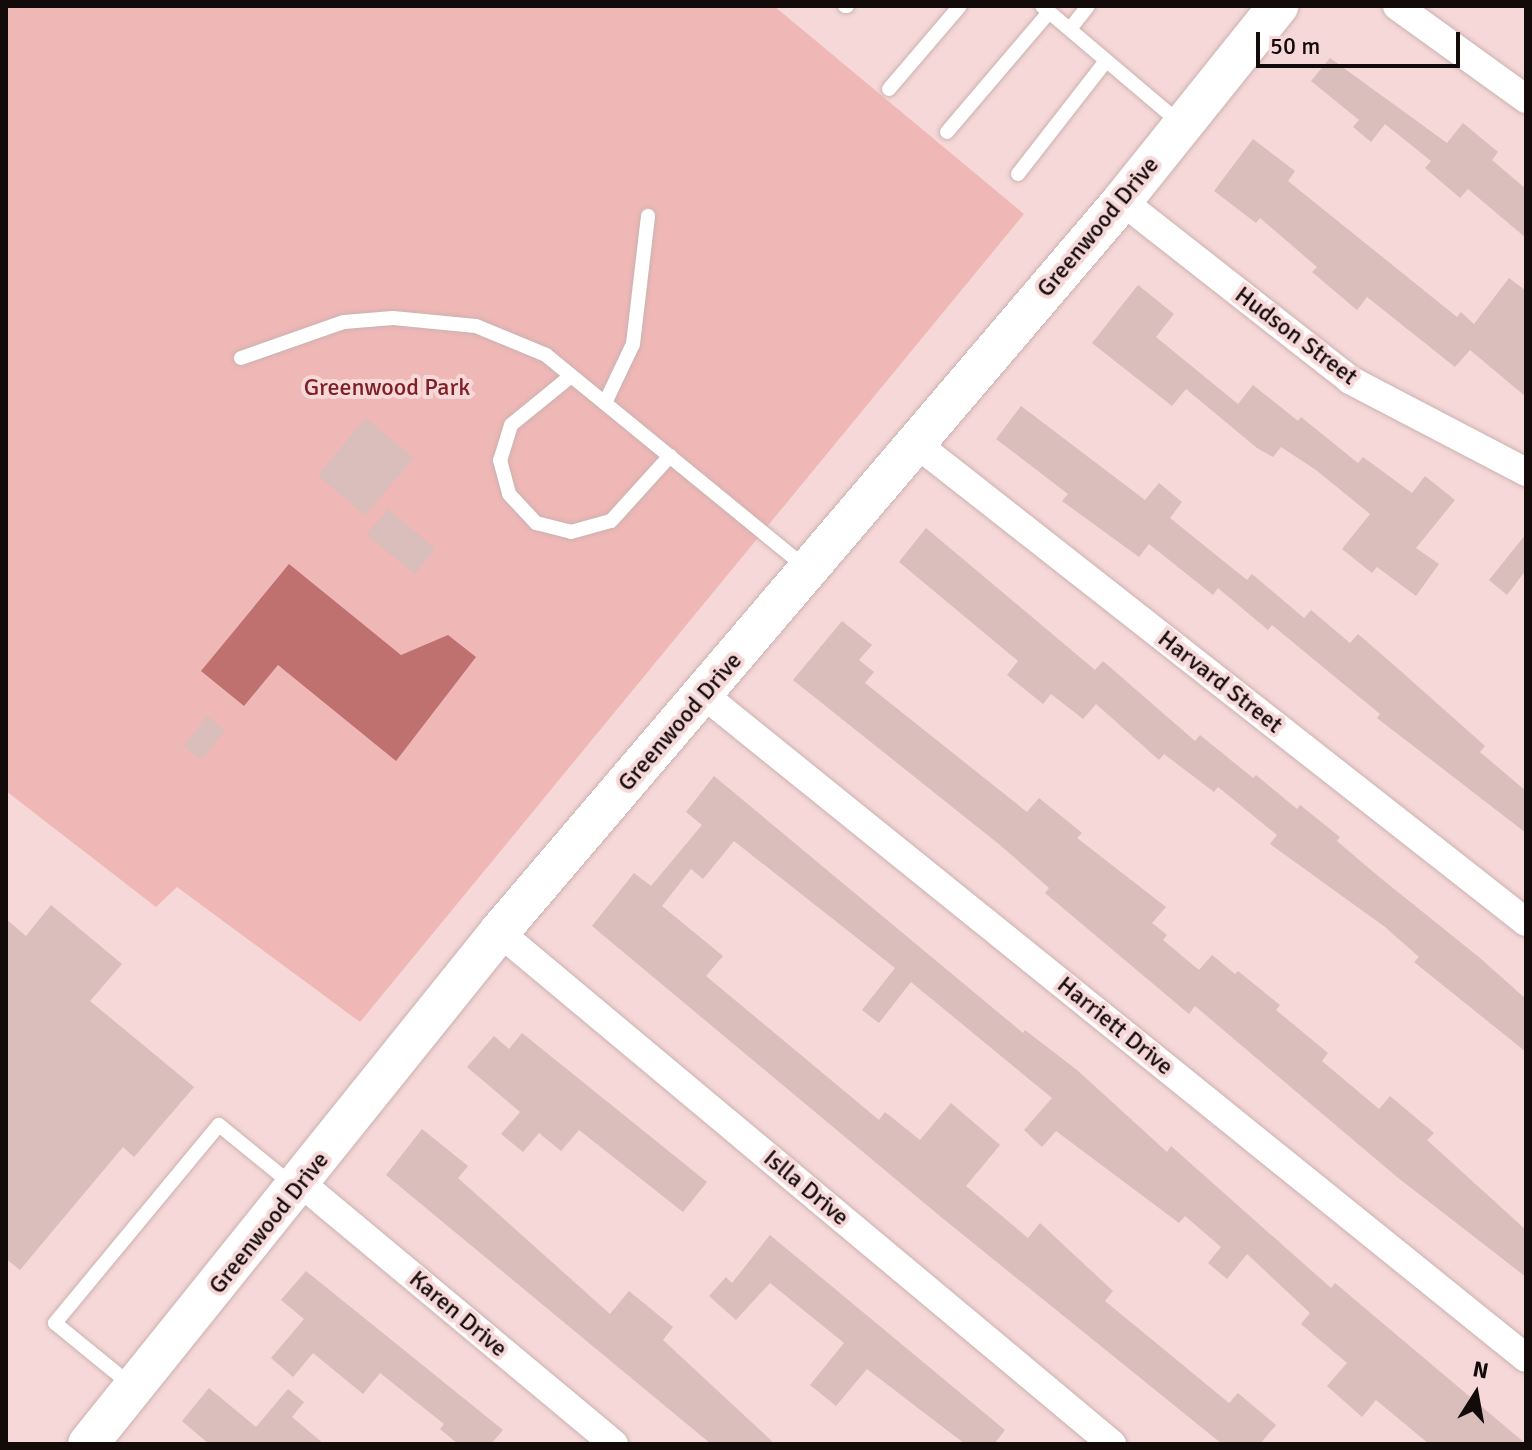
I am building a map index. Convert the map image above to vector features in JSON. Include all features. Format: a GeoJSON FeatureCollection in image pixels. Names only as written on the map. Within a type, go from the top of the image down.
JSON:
{"type":"FeatureCollection","features":[{"type":"Feature","properties":{"kind":"main road","name":"Greenwood Drive"},"geometry":{"type":"LineString","coordinates":[[92,1443],[134,1387],[300,1186],[499,932],[1122,201],[1278,6]]}},
{"type":"Feature","properties":{"kind":"street"},"geometry":{"type":"LineString","coordinates":[[1397,6],[1526,99]]}},
{"type":"Feature","properties":{"kind":"street","name":"Hudson Street"},"geometry":{"type":"LineString","coordinates":[[1122,201],[1350,380],[1526,472]]}},
{"type":"Feature","properties":{"kind":"street","name":"Harvard Street"},"geometry":{"type":"LineString","coordinates":[[914,442],[1526,922]]}},
{"type":"Feature","properties":{"kind":"street","name":"Harriett Drive"},"geometry":{"type":"LineString","coordinates":[[704,695],[1526,1358]]}},
{"type":"Feature","properties":{"kind":"street","name":"Islla Drive"},"geometry":{"type":"LineString","coordinates":[[499,932],[1112,1444]]}},
{"type":"Feature","properties":{"kind":"street","name":"Karen Drive"},"geometry":{"type":"LineString","coordinates":[[300,1186],[614,1444]]}},
{"type":"Feature","properties":{"kind":"lane"},"geometry":{"type":"LineString","coordinates":[[889,89],[960,6]]}},
{"type":"Feature","properties":{"kind":"lane"},"geometry":{"type":"LineString","coordinates":[[1070,29],[1088,6]]}},
{"type":"Feature","properties":{"kind":"lane"},"geometry":{"type":"LineString","coordinates":[[947,132],[1045,9],[1183,125]]}},
{"type":"Feature","properties":{"kind":"lane"},"geometry":{"type":"LineString","coordinates":[[1018,174],[1106,61]]}},
{"type":"Feature","properties":{"kind":"lane"},"geometry":{"type":"LineString","coordinates":[[605,403],[633,344],[648,216]]}},
{"type":"Feature","properties":{"kind":"lane"},"geometry":{"type":"LineString","coordinates":[[241,358],[344,322],[393,318],[476,326],[546,355],[808,570]]}},
{"type":"Feature","properties":{"kind":"lane"},"geometry":{"type":"LineString","coordinates":[[571,376],[511,425],[500,460],[509,494],[536,523],[571,532],[611,521],[670,456]]}},
{"type":"Feature","properties":{"kind":"lane"},"geometry":{"type":"LineString","coordinates":[[134,1387],[55,1323],[219,1125],[300,1186]]}},
{"type":"Feature","properties":{"kind":"green space","name":"Greenwood Park"},"geometry":{"type":"Polygon","coordinates":[[[6,6],[774,6],[1024,214],[360,1022],[177,887],[156,907],[6,791],[6,6]]]}},
{"type":"Feature","properties":{"kind":"shaded area"},"geometry":{"type":"Polygon","coordinates":[[[289,564],[401,655],[448,635],[476,657],[396,761],[278,665],[244,706],[201,671],[289,564]]]}},
{"type":"Feature","properties":{"kind":"building"},"geometry":{"type":"Polygon","coordinates":[[[1330,58],[1447,143],[1463,123],[1498,152],[1492,160],[1526,189],[1526,238],[1468,189],[1460,198],[1425,168],[1431,161],[1385,124],[1371,142],[1353,127],[1359,120],[1311,81],[1330,58]]]}},
{"type":"Feature","properties":{"kind":"building"},"geometry":{"type":"Polygon","coordinates":[[[1253,139],[1295,171],[1288,181],[1457,317],[1461,312],[1474,324],[1509,278],[1526,291],[1526,397],[1470,350],[1455,367],[1367,297],[1357,310],[1312,272],[1317,267],[1260,218],[1256,223],[1214,191],[1253,139]]]}},
{"type":"Feature","properties":{"kind":"building"},"geometry":{"type":"Polygon","coordinates":[[[1138,285],[1174,314],[1156,337],[1238,404],[1253,385],[1298,421],[1301,417],[1358,463],[1363,457],[1412,493],[1425,476],[1455,500],[1416,548],[1439,564],[1416,596],[1377,567],[1372,573],[1342,549],[1370,514],[1316,470],[1281,447],[1273,457],[1257,448],[1186,389],[1172,406],[1092,343],[1138,285]]]}},
{"type":"Feature","properties":{"kind":"building"},"geometry":{"type":"Polygon","coordinates":[[[1021,406],[1145,500],[1159,483],[1182,502],[1170,518],[1247,580],[1252,574],[1304,618],[1311,610],[1350,643],[1358,634],[1485,746],[1480,752],[1526,791],[1526,833],[1377,718],[1380,714],[1272,625],[1268,630],[1218,588],[1213,595],[1149,544],[1139,557],[1062,501],[1068,494],[996,439],[1021,406]]]}},
{"type":"Feature","properties":{"kind":"building"},"geometry":{"type":"Polygon","coordinates":[[[366,418],[413,458],[365,515],[318,475],[366,418]]]}},
{"type":"Feature","properties":{"kind":"building"},"geometry":{"type":"Polygon","coordinates":[[[388,509],[435,549],[414,574],[367,534],[388,509]]]}},
{"type":"Feature","properties":{"kind":"building"},"geometry":{"type":"Polygon","coordinates":[[[926,528],[1095,670],[1103,661],[1195,741],[1200,735],[1297,809],[1300,805],[1340,837],[1337,841],[1378,876],[1480,958],[1526,999],[1526,1052],[1414,962],[1419,957],[1385,927],[1270,844],[1277,835],[1218,787],[1214,792],[1164,754],[1159,760],[1096,704],[1083,719],[1051,694],[1043,704],[1007,675],[1018,661],[899,562],[926,528]]]}},
{"type":"Feature","properties":{"kind":"building"},"geometry":{"type":"Polygon","coordinates":[[[1526,534],[1526,570],[1507,595],[1489,580],[1526,534]]]}},
{"type":"Feature","properties":{"kind":"building"},"geometry":{"type":"Polygon","coordinates":[[[842,621],[872,645],[859,660],[874,672],[865,683],[1027,812],[1039,798],[1082,833],[1077,838],[1166,907],[1152,923],[1167,935],[1163,940],[1199,970],[1212,955],[1235,974],[1238,971],[1280,1005],[1276,1010],[1328,1053],[1322,1061],[1379,1109],[1390,1096],[1434,1133],[1427,1140],[1526,1230],[1526,1277],[1397,1177],[1195,1006],[1189,1014],[1045,893],[1049,888],[1000,845],[793,680],[842,621]]]}},
{"type":"Feature","properties":{"kind":"building"},"geometry":{"type":"Polygon","coordinates":[[[207,716],[225,730],[202,760],[184,746],[207,716]]]}},
{"type":"Feature","properties":{"kind":"building"},"geometry":{"type":"Polygon","coordinates":[[[714,776],[1023,1033],[1025,1030],[1077,1070],[1167,1152],[1171,1146],[1331,1288],[1335,1283],[1526,1444],[1429,1444],[1376,1400],[1362,1417],[1327,1386],[1347,1363],[1301,1324],[1310,1313],[1247,1254],[1227,1279],[1208,1263],[1221,1247],[1185,1216],[1179,1223],[1056,1131],[1042,1147],[1024,1130],[1052,1098],[911,982],[879,1023],[862,1010],[895,968],[734,841],[703,879],[691,869],[662,906],[723,956],[706,976],[879,1120],[885,1112],[920,1140],[951,1103],[1000,1145],[966,1186],[1028,1238],[1040,1223],[1113,1291],[1105,1301],[1229,1403],[1238,1393],[1276,1425],[1260,1444],[1222,1444],[941,1217],[592,926],[634,873],[651,886],[702,825],[686,812],[714,776]]]}},
{"type":"Feature","properties":{"kind":"building"},"geometry":{"type":"Polygon","coordinates":[[[51,905],[122,964],[90,1001],[194,1087],[134,1157],[123,1147],[20,1270],[6,1259],[6,919],[26,936],[51,905]]]}},
{"type":"Feature","properties":{"kind":"building"},"geometry":{"type":"Polygon","coordinates":[[[522,1033],[707,1182],[683,1212],[579,1130],[561,1151],[539,1133],[523,1152],[501,1134],[520,1112],[467,1067],[494,1036],[509,1049],[522,1033]]]}},
{"type":"Feature","properties":{"kind":"building"},"geometry":{"type":"Polygon","coordinates":[[[422,1129],[468,1166],[458,1178],[610,1314],[629,1291],[673,1327],[663,1340],[775,1444],[711,1444],[386,1175],[422,1129]]]}},
{"type":"Feature","properties":{"kind":"building"},"geometry":{"type":"Polygon","coordinates":[[[770,1235],[1005,1430],[994,1444],[965,1444],[867,1369],[836,1406],[810,1385],[844,1343],[770,1283],[736,1320],[709,1296],[726,1277],[732,1283],[770,1235]]]}},
{"type":"Feature","properties":{"kind":"building"},"geometry":{"type":"Polygon","coordinates":[[[306,1271],[503,1430],[491,1444],[458,1444],[440,1429],[444,1424],[380,1373],[363,1394],[313,1353],[293,1377],[271,1358],[304,1319],[281,1300],[306,1271]]]}},
{"type":"Feature","properties":{"kind":"building"},"geometry":{"type":"Polygon","coordinates":[[[209,1388],[256,1427],[288,1389],[304,1402],[292,1417],[324,1444],[209,1444],[182,1421],[209,1388]]]}}]}
